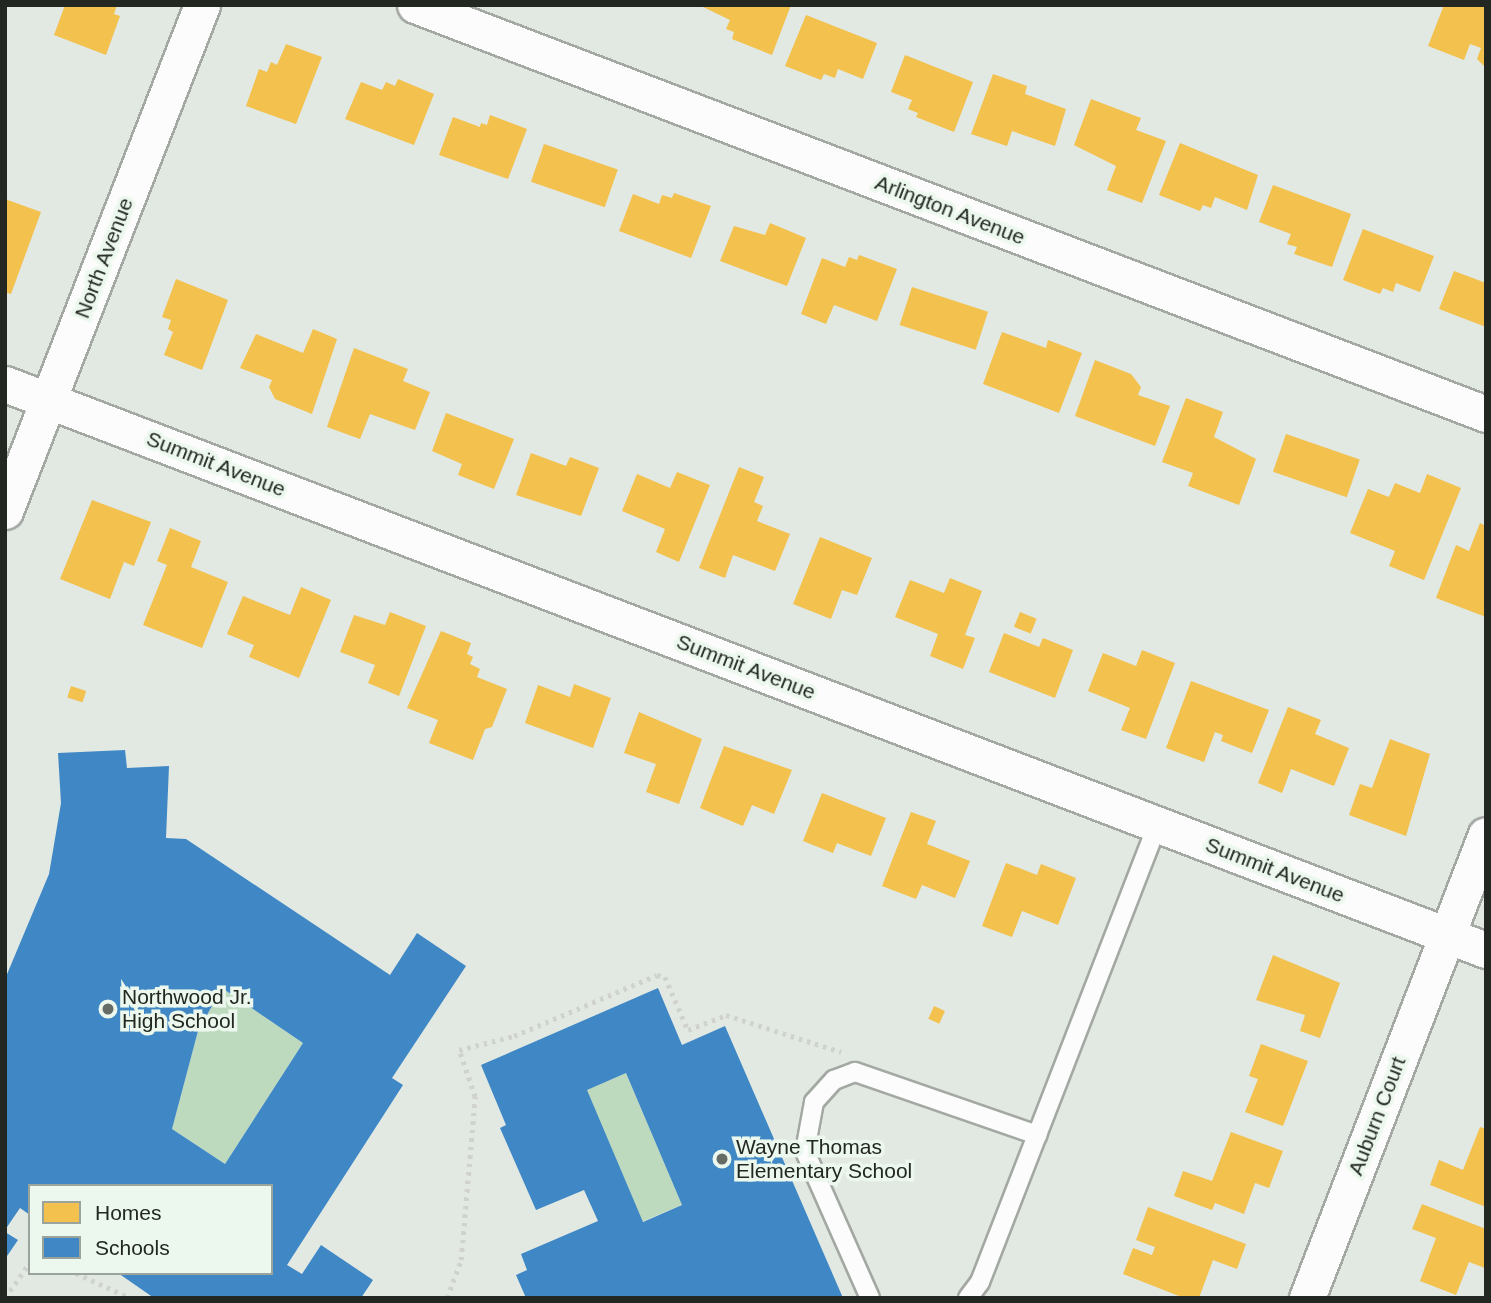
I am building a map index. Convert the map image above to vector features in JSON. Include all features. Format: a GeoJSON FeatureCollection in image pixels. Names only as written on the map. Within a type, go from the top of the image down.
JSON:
{"type":"FeatureCollection","features":[{"type":"Feature","properties":{"kind":"street","name":"North Avenue"},"geometry":{"type":"LineString","coordinates":[[5,511],[202,5]]}},
{"type":"Feature","properties":{"kind":"street","name":"Arlington Avenue"},"geometry":{"type":"LineString","coordinates":[[415,5],[1486,414]]}},
{"type":"Feature","properties":{"kind":"street","name":"Summit Avenue"},"geometry":{"type":"LineString","coordinates":[[5,384],[1486,950]]}},
{"type":"Feature","properties":{"kind":"street","name":"Auburn Court"},"geometry":{"type":"LineString","coordinates":[[1307,1298],[1486,835]]}},
{"type":"Feature","properties":{"kind":"lane"},"geometry":{"type":"LineString","coordinates":[[968,1298],[980,1282],[1157,825]]}},
{"type":"Feature","properties":{"kind":"lane"},"geometry":{"type":"LineString","coordinates":[[870,1298],[805,1151],[814,1102],[834,1080],[855,1072],[1037,1135]]}},
{"type":"Feature","properties":{"kind":"path"},"geometry":{"type":"LineString","coordinates":[[447,1298],[461,1260],[475,1097],[458,1049],[514,1037],[657,975],[666,977],[688,1030],[726,1015],[846,1054]]}},
{"type":"Feature","properties":{"kind":"path"},"geometry":{"type":"LineString","coordinates":[[5,1298],[28,1265]]}},
{"type":"Feature","properties":{"kind":"path"},"geometry":{"type":"LineString","coordinates":[[80,1275],[130,1298]]}},
{"type":"Feature","properties":{"kind":"green space"},"geometry":{"type":"Polygon","coordinates":[[[222,988],[303,1043],[225,1164],[172,1129],[198,1031],[222,988]]]}},
{"type":"Feature","properties":{"kind":"green space"},"geometry":{"type":"Polygon","coordinates":[[[626,1073],[682,1205],[642,1221],[586,1090],[626,1073]]]}},
{"type":"Feature","properties":{"kind":"building: Homes"},"geometry":{"type":"Polygon","coordinates":[[[65,5],[117,5],[114,14],[120,16],[106,55],[54,35],[65,5]]]}},
{"type":"Feature","properties":{"kind":"building: Homes"},"geometry":{"type":"Polygon","coordinates":[[[699,5],[791,5],[772,55],[732,39],[734,32],[726,29],[730,20],[699,5]]]}},
{"type":"Feature","properties":{"kind":"building: Homes"},"geometry":{"type":"Polygon","coordinates":[[[1444,5],[1486,5],[1486,68],[1477,59],[1481,48],[1470,44],[1464,60],[1428,46],[1444,5]]]}},
{"type":"Feature","properties":{"kind":"building: Homes"},"geometry":{"type":"Polygon","coordinates":[[[806,15],[877,43],[863,79],[838,69],[835,78],[824,74],[821,80],[785,66],[806,15]]]}},
{"type":"Feature","properties":{"kind":"building: Homes"},"geometry":{"type":"Polygon","coordinates":[[[286,44],[322,57],[296,124],[246,106],[259,69],[267,72],[271,62],[277,65],[286,44]]]}},
{"type":"Feature","properties":{"kind":"building: Homes"},"geometry":{"type":"Polygon","coordinates":[[[905,55],[973,82],[954,132],[916,117],[918,113],[908,109],[912,100],[891,92],[905,55]]]}},
{"type":"Feature","properties":{"kind":"building: Homes"},"geometry":{"type":"Polygon","coordinates":[[[993,74],[1027,86],[1025,94],[1066,109],[1055,146],[1012,131],[1007,146],[971,134],[993,74]]]}},
{"type":"Feature","properties":{"kind":"building: Homes"},"geometry":{"type":"Polygon","coordinates":[[[398,79],[434,94],[414,145],[345,119],[361,82],[382,90],[386,82],[395,86],[398,79]]]}},
{"type":"Feature","properties":{"kind":"building: Homes"},"geometry":{"type":"Polygon","coordinates":[[[1091,99],[1141,118],[1136,130],[1166,141],[1142,203],[1107,190],[1116,166],[1074,145],[1091,99]]]}},
{"type":"Feature","properties":{"kind":"building: Homes"},"geometry":{"type":"Polygon","coordinates":[[[490,115],[527,129],[508,179],[439,155],[453,117],[480,127],[481,123],[487,125],[490,115]]]}},
{"type":"Feature","properties":{"kind":"building: Homes"},"geometry":{"type":"Polygon","coordinates":[[[1180,143],[1258,175],[1247,210],[1215,197],[1211,208],[1203,205],[1200,211],[1159,195],[1180,143]]]}},
{"type":"Feature","properties":{"kind":"building: Homes"},"geometry":{"type":"Polygon","coordinates":[[[544,144],[618,169],[605,207],[531,182],[544,144]]]}},
{"type":"Feature","properties":{"kind":"building: Homes"},"geometry":{"type":"Polygon","coordinates":[[[1273,185],[1351,214],[1332,267],[1294,254],[1297,247],[1287,244],[1291,234],[1259,222],[1273,185]]]}},
{"type":"Feature","properties":{"kind":"building: Homes"},"geometry":{"type":"Polygon","coordinates":[[[674,193],[711,206],[691,258],[619,231],[633,194],[659,204],[662,195],[672,198],[674,193]]]}},
{"type":"Feature","properties":{"kind":"building: Homes"},"geometry":{"type":"Polygon","coordinates":[[[5,199],[41,212],[11,294],[5,292],[5,199]]]}},
{"type":"Feature","properties":{"kind":"building: Homes"},"geometry":{"type":"Polygon","coordinates":[[[770,223],[806,238],[787,286],[720,261],[734,226],[765,235],[770,223]]]}},
{"type":"Feature","properties":{"kind":"building: Homes"},"geometry":{"type":"Polygon","coordinates":[[[1363,229],[1434,256],[1420,292],[1396,283],[1393,292],[1383,288],[1380,294],[1343,280],[1363,229]]]}},
{"type":"Feature","properties":{"kind":"building: Homes"},"geometry":{"type":"Polygon","coordinates":[[[859,255],[897,269],[877,321],[834,305],[826,324],[801,314],[822,258],[845,267],[849,257],[857,260],[859,255]]]}},
{"type":"Feature","properties":{"kind":"building: Homes"},"geometry":{"type":"Polygon","coordinates":[[[1454,271],[1486,283],[1486,327],[1439,309],[1454,271]]]}},
{"type":"Feature","properties":{"kind":"building: Homes"},"geometry":{"type":"Polygon","coordinates":[[[176,279],[228,300],[202,370],[164,355],[173,332],[168,329],[171,320],[162,317],[176,279]]]}},
{"type":"Feature","properties":{"kind":"building: Homes"},"geometry":{"type":"Polygon","coordinates":[[[912,287],[988,312],[976,350],[900,325],[912,287]]]}},
{"type":"Feature","properties":{"kind":"building: Homes"},"geometry":{"type":"Polygon","coordinates":[[[313,329],[337,339],[312,414],[275,399],[269,387],[272,380],[240,368],[256,334],[303,353],[313,329]]]}},
{"type":"Feature","properties":{"kind":"building: Homes"},"geometry":{"type":"Polygon","coordinates":[[[1002,332],[1046,348],[1048,340],[1082,353],[1059,413],[983,384],[1002,332]]]}},
{"type":"Feature","properties":{"kind":"building: Homes"},"geometry":{"type":"Polygon","coordinates":[[[354,348],[408,369],[403,381],[430,392],[415,430],[370,414],[360,439],[327,427],[354,348]]]}},
{"type":"Feature","properties":{"kind":"building: Homes"},"geometry":{"type":"Polygon","coordinates":[[[1095,360],[1131,374],[1141,387],[1138,395],[1170,406],[1155,446],[1075,416],[1095,360]]]}},
{"type":"Feature","properties":{"kind":"building: Homes"},"geometry":{"type":"Polygon","coordinates":[[[1186,398],[1223,412],[1214,437],[1256,459],[1239,505],[1188,486],[1193,473],[1162,462],[1186,398]]]}},
{"type":"Feature","properties":{"kind":"building: Homes"},"geometry":{"type":"Polygon","coordinates":[[[446,413],[514,439],[494,489],[458,475],[462,464],[432,451],[446,413]]]}},
{"type":"Feature","properties":{"kind":"building: Homes"},"geometry":{"type":"Polygon","coordinates":[[[1286,434],[1360,459],[1347,497],[1273,472],[1286,434]]]}},
{"type":"Feature","properties":{"kind":"building: Homes"},"geometry":{"type":"Polygon","coordinates":[[[531,453],[566,466],[570,457],[599,468],[581,516],[516,495],[531,453]]]}},
{"type":"Feature","properties":{"kind":"building: Homes"},"geometry":{"type":"Polygon","coordinates":[[[739,467],[764,477],[754,502],[763,506],[757,521],[790,534],[775,571],[733,555],[725,578],[699,568],[739,467]]]}},
{"type":"Feature","properties":{"kind":"building: Homes"},"geometry":{"type":"Polygon","coordinates":[[[677,472],[710,485],[679,562],[656,552],[665,529],[622,511],[637,474],[670,488],[677,472]]]}},
{"type":"Feature","properties":{"kind":"building: Homes"},"geometry":{"type":"Polygon","coordinates":[[[1427,474],[1461,488],[1424,580],[1389,566],[1395,551],[1350,533],[1368,489],[1389,497],[1395,483],[1420,493],[1427,474]]]}},
{"type":"Feature","properties":{"kind":"building: Homes"},"geometry":{"type":"Polygon","coordinates":[[[92,500],[151,522],[134,566],[124,562],[110,599],[60,579],[92,500]]]}},
{"type":"Feature","properties":{"kind":"building: Homes"},"geometry":{"type":"Polygon","coordinates":[[[1480,523],[1486,526],[1486,617],[1436,598],[1456,545],[1469,551],[1480,523]]]}},
{"type":"Feature","properties":{"kind":"building: Homes"},"geometry":{"type":"Polygon","coordinates":[[[170,528],[201,541],[191,567],[228,582],[202,648],[143,625],[167,565],[157,561],[170,528]]]}},
{"type":"Feature","properties":{"kind":"building: Homes"},"geometry":{"type":"Polygon","coordinates":[[[820,537],[872,558],[857,595],[842,590],[831,619],[793,604],[820,537]]]}},
{"type":"Feature","properties":{"kind":"building: Homes"},"geometry":{"type":"Polygon","coordinates":[[[950,578],[982,591],[965,635],[975,638],[963,669],[930,656],[938,634],[895,617],[910,580],[944,593],[950,578]]]}},
{"type":"Feature","properties":{"kind":"building: Homes"},"geometry":{"type":"Polygon","coordinates":[[[301,587],[331,600],[299,678],[249,657],[254,645],[227,634],[243,596],[290,615],[301,587]]]}},
{"type":"Feature","properties":{"kind":"building: Homes"},"geometry":{"type":"Polygon","coordinates":[[[390,612],[426,626],[399,696],[368,683],[375,665],[340,652],[354,615],[385,625],[390,612]]]}},
{"type":"Feature","properties":{"kind":"building: Homes"},"geometry":{"type":"Polygon","coordinates":[[[1020,612],[1037,619],[1031,634],[1014,627],[1020,612]]]}},
{"type":"Feature","properties":{"kind":"building: Homes"},"geometry":{"type":"Polygon","coordinates":[[[441,631],[471,643],[467,654],[473,657],[470,664],[480,669],[477,677],[507,689],[492,727],[485,729],[473,760],[429,743],[438,720],[407,708],[441,631]]]}},
{"type":"Feature","properties":{"kind":"building: Homes"},"geometry":{"type":"Polygon","coordinates":[[[1004,633],[1039,647],[1043,638],[1073,650],[1055,698],[989,672],[1004,633]]]}},
{"type":"Feature","properties":{"kind":"building: Homes"},"geometry":{"type":"Polygon","coordinates":[[[1142,650],[1175,663],[1146,739],[1121,730],[1130,708],[1088,691],[1103,653],[1136,666],[1142,650]]]}},
{"type":"Feature","properties":{"kind":"building: Homes"},"geometry":{"type":"Polygon","coordinates":[[[1191,681],[1269,710],[1252,753],[1221,741],[1223,735],[1215,732],[1204,762],[1166,748],[1191,681]]]}},
{"type":"Feature","properties":{"kind":"building: Homes"},"geometry":{"type":"Polygon","coordinates":[[[574,684],[611,698],[593,748],[525,723],[538,685],[570,697],[574,684]]]}},
{"type":"Feature","properties":{"kind":"building: Homes"},"geometry":{"type":"Polygon","coordinates":[[[71,686],[86,691],[83,702],[67,697],[71,686]]]}},
{"type":"Feature","properties":{"kind":"building: Homes"},"geometry":{"type":"Polygon","coordinates":[[[1288,707],[1321,720],[1315,734],[1349,748],[1334,786],[1291,769],[1282,793],[1258,783],[1288,707]]]}},
{"type":"Feature","properties":{"kind":"building: Homes"},"geometry":{"type":"Polygon","coordinates":[[[639,712],[702,739],[679,804],[646,792],[656,764],[624,753],[639,712]]]}},
{"type":"Feature","properties":{"kind":"building: Homes"},"geometry":{"type":"Polygon","coordinates":[[[1390,739],[1430,754],[1406,836],[1349,815],[1360,784],[1372,788],[1390,739]]]}},
{"type":"Feature","properties":{"kind":"building: Homes"},"geometry":{"type":"Polygon","coordinates":[[[724,746],[792,770],[774,814],[752,805],[743,826],[700,808],[724,746]]]}},
{"type":"Feature","properties":{"kind":"building: Homes"},"geometry":{"type":"Polygon","coordinates":[[[822,793],[886,818],[871,856],[837,843],[833,853],[803,841],[822,793]]]}},
{"type":"Feature","properties":{"kind":"building: Homes"},"geometry":{"type":"Polygon","coordinates":[[[911,812],[936,821],[927,844],[970,861],[955,898],[922,885],[916,899],[882,886],[911,812]]]}},
{"type":"Feature","properties":{"kind":"building: Homes"},"geometry":{"type":"Polygon","coordinates":[[[1006,863],[1037,875],[1041,864],[1076,878],[1058,925],[1022,911],[1012,937],[982,926],[1006,863]]]}},
{"type":"Feature","properties":{"kind":"building: Homes"},"geometry":{"type":"Polygon","coordinates":[[[1273,955],[1340,983],[1320,1038],[1300,1031],[1305,1015],[1256,1000],[1273,955]]]}},
{"type":"Feature","properties":{"kind":"building: Homes"},"geometry":{"type":"Polygon","coordinates":[[[934,1006],[945,1011],[939,1024],[928,1019],[934,1006]]]}},
{"type":"Feature","properties":{"kind":"building: Homes"},"geometry":{"type":"Polygon","coordinates":[[[1261,1044],[1308,1061],[1283,1126],[1245,1112],[1258,1079],[1249,1076],[1261,1044]]]}},
{"type":"Feature","properties":{"kind":"building: Homes"},"geometry":{"type":"Polygon","coordinates":[[[1480,1127],[1486,1129],[1486,1207],[1430,1185],[1439,1160],[1463,1170],[1480,1127]]]}},
{"type":"Feature","properties":{"kind":"building: Homes"},"geometry":{"type":"Polygon","coordinates":[[[1231,1132],[1283,1151],[1269,1188],[1255,1183],[1244,1214],[1215,1203],[1212,1210],[1174,1196],[1183,1171],[1212,1181],[1231,1132]]]}},
{"type":"Feature","properties":{"kind":"building: Homes"},"geometry":{"type":"Polygon","coordinates":[[[1422,1204],[1486,1229],[1485,1268],[1469,1262],[1456,1295],[1420,1281],[1436,1238],[1412,1229],[1422,1204]]]}},
{"type":"Feature","properties":{"kind":"building: Homes"},"geometry":{"type":"Polygon","coordinates":[[[1148,1207],[1246,1244],[1237,1269],[1213,1260],[1199,1298],[1184,1298],[1123,1274],[1133,1248],[1152,1255],[1155,1247],[1136,1240],[1148,1207]]]}},
{"type":"Feature","properties":{"kind":"building: Schools","name":"Northwood Jr. High School"},"geometry":{"type":"Polygon","coordinates":[[[125,750],[127,768],[169,766],[166,838],[186,839],[390,975],[417,933],[466,966],[392,1078],[403,1085],[287,1265],[302,1274],[321,1245],[373,1280],[361,1298],[154,1298],[121,1275],[273,1275],[273,1184],[28,1184],[28,1214],[20,1208],[5,1230],[5,979],[49,874],[61,803],[58,753],[125,750]],[[222,988],[198,1031],[172,1129],[225,1164],[303,1043],[222,988]]]}},
{"type":"Feature","properties":{"kind":"building: Schools","name":"Wayne Thomas Elementary School"},"geometry":{"type":"Polygon","coordinates":[[[658,988],[682,1045],[725,1026],[843,1298],[526,1298],[516,1275],[527,1270],[521,1254],[598,1221],[584,1190],[536,1210],[500,1128],[506,1125],[481,1065],[658,988]],[[626,1073],[587,1090],[643,1222],[682,1205],[626,1073]]]}},
{"type":"Feature","properties":{"kind":"building: Schools"},"geometry":{"type":"Polygon","coordinates":[[[5,1232],[18,1240],[5,1259],[5,1232]]]}},
{"type":"Feature","properties":{"kind":"place","name":"Northwood Jr. High School"},"geometry":{"type":"Point","coordinates":[108,1009]}},
{"type":"Feature","properties":{"kind":"place","name":"Wayne Thomas Elementary School"},"geometry":{"type":"Point","coordinates":[722,1159]}}]}
